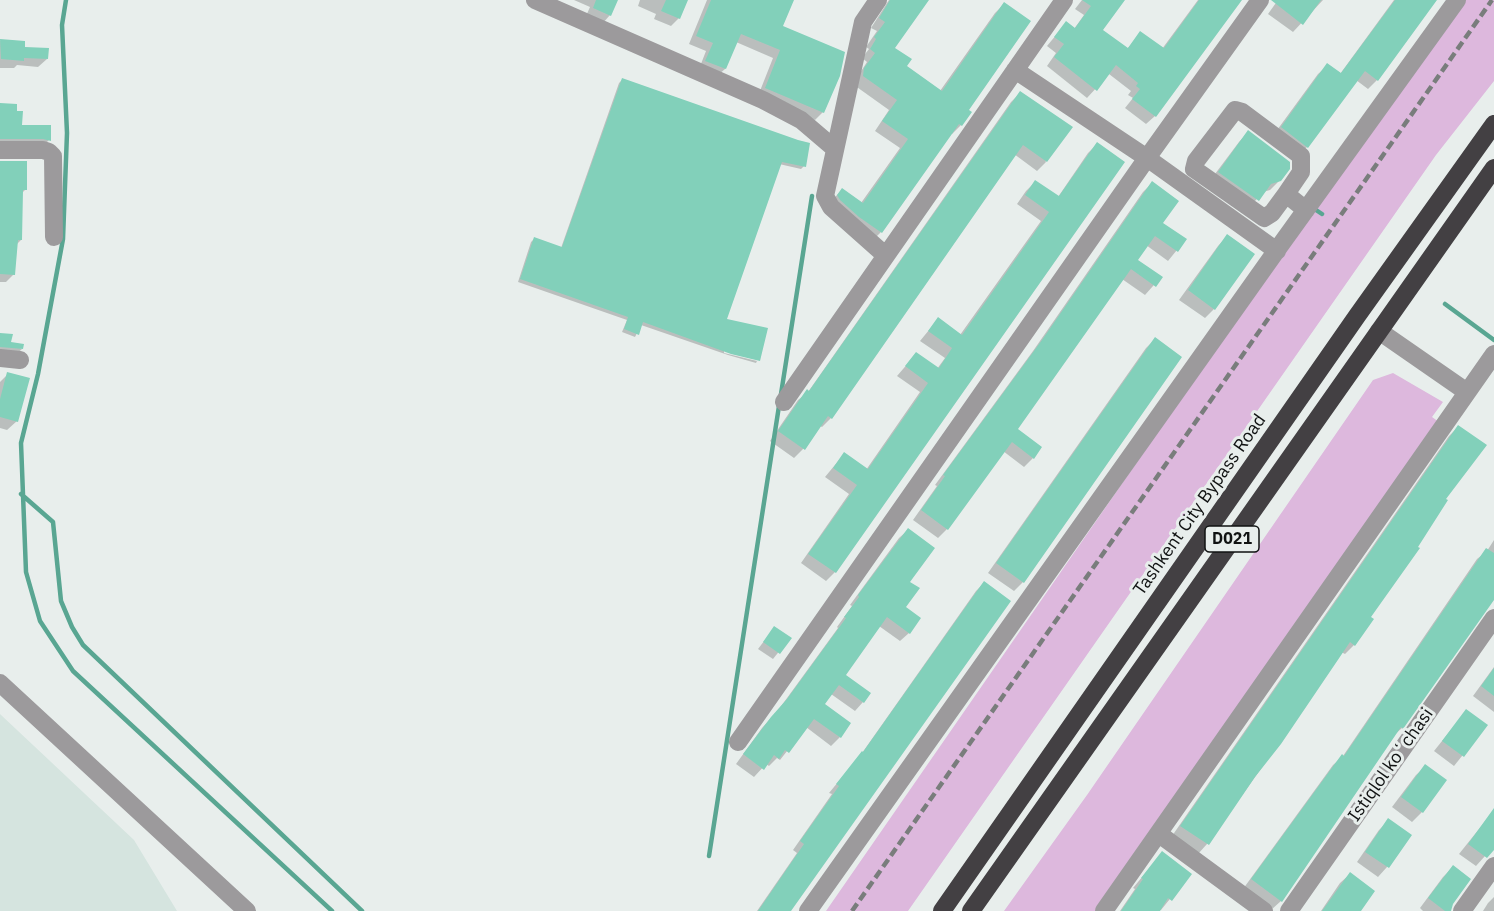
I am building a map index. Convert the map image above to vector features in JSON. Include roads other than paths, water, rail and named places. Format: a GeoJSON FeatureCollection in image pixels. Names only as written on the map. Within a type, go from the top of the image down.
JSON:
{"type":"FeatureCollection","features":[{"type":"Feature","properties":{"kind":"highway","name":"Tashkent City Bypass Road"},"geometry":{"type":"LineString","coordinates":[[942,911],[1357,316],[1494,124]]}},
{"type":"Feature","properties":{"kind":"highway","name":"D021"},"geometry":{"type":"LineString","coordinates":[[970,911],[1494,168]]}},
{"type":"Feature","properties":{"kind":"highway"},"geometry":{"type":"LineString","coordinates":[[1357,316],[1364,328],[1379,331]]}},
{"type":"Feature","properties":{"kind":"street"},"geometry":{"type":"LineString","coordinates":[[535,0],[744,91],[807,124],[835,148]]}},
{"type":"Feature","properties":{"kind":"street"},"geometry":{"type":"LineString","coordinates":[[879,0],[863,22],[825,196],[831,207],[885,255]]}},
{"type":"Feature","properties":{"kind":"street"},"geometry":{"type":"LineString","coordinates":[[784,402],[1064,0]]}},
{"type":"Feature","properties":{"kind":"street"},"geometry":{"type":"LineString","coordinates":[[738,742],[1260,0]]}},
{"type":"Feature","properties":{"kind":"street"},"geometry":{"type":"LineString","coordinates":[[808,911],[1457,0]]}},
{"type":"Feature","properties":{"kind":"street"},"geometry":{"type":"LineString","coordinates":[[1015,70],[1147,158],[1277,251]]}},
{"type":"Feature","properties":{"kind":"street"},"geometry":{"type":"LineString","coordinates":[[1234,110],[1242,112],[1301,156],[1301,172],[1286,194],[1272,213],[1264,218],[1194,169],[1196,162],[1234,110]]}},
{"type":"Feature","properties":{"kind":"street"},"geometry":{"type":"LineString","coordinates":[[0,150],[42,150],[53,156],[54,237]]}},
{"type":"Feature","properties":{"kind":"street"},"geometry":{"type":"LineString","coordinates":[[1286,194],[1306,210]]}},
{"type":"Feature","properties":{"kind":"street"},"geometry":{"type":"LineString","coordinates":[[1379,331],[1467,392]]}},
{"type":"Feature","properties":{"kind":"street"},"geometry":{"type":"LineString","coordinates":[[0,358],[20,360]]}},
{"type":"Feature","properties":{"kind":"street"},"geometry":{"type":"LineString","coordinates":[[1104,911],[1467,392],[1491,365]]}},
{"type":"Feature","properties":{"kind":"street","name":"Istiqlol koʻchasi"},"geometry":{"type":"LineString","coordinates":[[1289,911],[1494,618]]}},
{"type":"Feature","properties":{"kind":"street"},"geometry":{"type":"LineString","coordinates":[[0,683],[247,911]]}},
{"type":"Feature","properties":{"kind":"street"},"geometry":{"type":"LineString","coordinates":[[1159,834],[1264,911]]}},
{"type":"Feature","properties":{"kind":"street"},"geometry":{"type":"LineString","coordinates":[[1462,911],[1494,866]]}},
{"type":"Feature","properties":{"kind":"waterway"},"geometry":{"type":"LineString","coordinates":[[66,0],[62,25],[67,133],[63,239],[38,374],[21,443],[26,572],[40,621],[73,671],[332,911]]}},
{"type":"Feature","properties":{"kind":"waterway"},"geometry":{"type":"LineString","coordinates":[[781,394],[812,196]]}},
{"type":"Feature","properties":{"kind":"waterway"},"geometry":{"type":"LineString","coordinates":[[1316,210],[1322,214]]}},
{"type":"Feature","properties":{"kind":"waterway"},"geometry":{"type":"LineString","coordinates":[[1445,304],[1494,340]]}},
{"type":"Feature","properties":{"kind":"waterway"},"geometry":{"type":"LineString","coordinates":[[709,856],[779,406]]}},
{"type":"Feature","properties":{"kind":"waterway"},"geometry":{"type":"LineString","coordinates":[[21,494],[53,522],[61,601],[83,645],[362,911]]}},
{"type":"Feature","properties":{"kind":"railway"},"geometry":{"type":"LineString","coordinates":[[852,911],[1492,0]]}}]}
